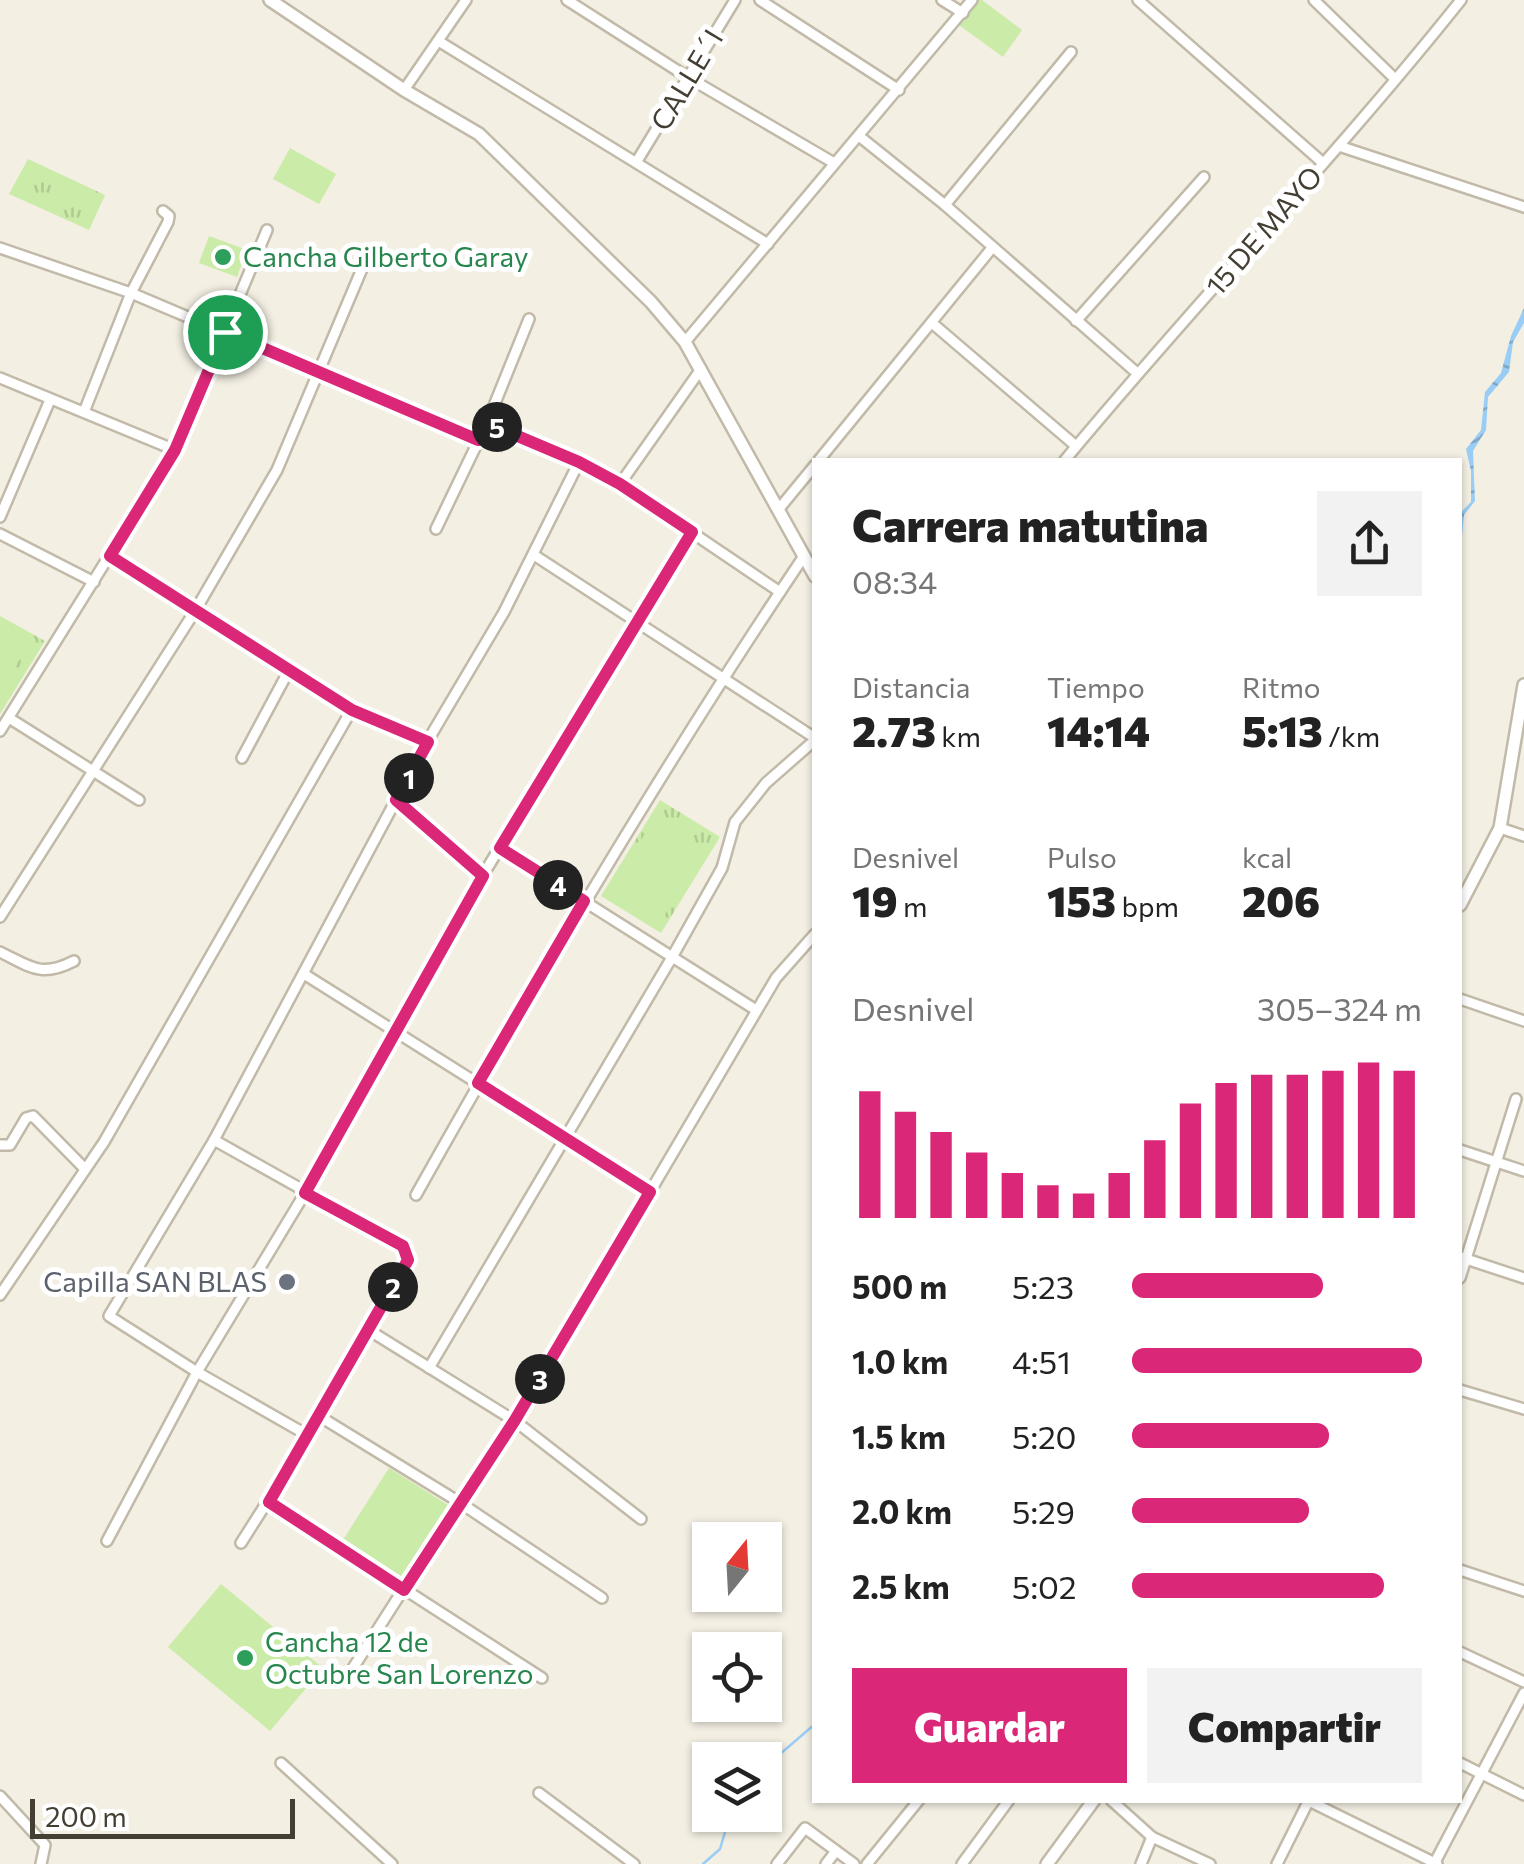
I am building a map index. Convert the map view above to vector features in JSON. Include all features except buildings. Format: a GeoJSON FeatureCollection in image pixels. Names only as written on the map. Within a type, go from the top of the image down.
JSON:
{"type":"FeatureCollection","features":[{"type":"Feature","properties":{"kind":"street"},"geometry":{"type":"LineString","coordinates":[[270,0],[404,90],[466,125],[612,261],[685,342],[812,571]]}},
{"type":"Feature","properties":{"kind":"street"},"geometry":{"type":"LineString","coordinates":[[404,90],[466,0]]}},
{"type":"Feature","properties":{"kind":"street"},"geometry":{"type":"LineString","coordinates":[[568,0],[689,78],[834,163]]}},
{"type":"Feature","properties":{"kind":"street","name":"CALLE´I"},"geometry":{"type":"LineString","coordinates":[[638,160],[736,0]]}},
{"type":"Feature","properties":{"kind":"street"},"geometry":{"type":"LineString","coordinates":[[760,0],[899,90]]}},
{"type":"Feature","properties":{"kind":"street"},"geometry":{"type":"LineString","coordinates":[[942,0],[963,13]]}},
{"type":"Feature","properties":{"kind":"street"},"geometry":{"type":"LineString","coordinates":[[685,342],[972,0]]}},
{"type":"Feature","properties":{"kind":"street"},"geometry":{"type":"LineString","coordinates":[[1138,0],[1324,163]]}},
{"type":"Feature","properties":{"kind":"street"},"geometry":{"type":"LineString","coordinates":[[1314,0],[1394,78]]}},
{"type":"Feature","properties":{"kind":"street","name":"15 DE MAYO"},"geometry":{"type":"LineString","coordinates":[[1067,458],[1461,0]]}},
{"type":"Feature","properties":{"kind":"street"},"geometry":{"type":"LineString","coordinates":[[440,42],[638,160],[768,244]]}},
{"type":"Feature","properties":{"kind":"street"},"geometry":{"type":"LineString","coordinates":[[945,205],[1072,52]]}},
{"type":"Feature","properties":{"kind":"street"},"geometry":{"type":"LineString","coordinates":[[858,136],[945,205],[1137,373]]}},
{"type":"Feature","properties":{"kind":"street"},"geometry":{"type":"LineString","coordinates":[[1338,146],[1524,207]]}},
{"type":"Feature","properties":{"kind":"street"},"geometry":{"type":"LineString","coordinates":[[1076,321],[1204,177]]}},
{"type":"Feature","properties":{"kind":"street"},"geometry":{"type":"LineString","coordinates":[[84,412],[132,294],[168,222],[163,211]]}},
{"type":"Feature","properties":{"kind":"street"},"geometry":{"type":"LineString","coordinates":[[0,731],[175,450],[267,230]]}},
{"type":"Feature","properties":{"kind":"street"},"geometry":{"type":"LineString","coordinates":[[0,248],[132,294],[478,440]]}},
{"type":"Feature","properties":{"kind":"street"},"geometry":{"type":"LineString","coordinates":[[821,458],[992,248]]}},
{"type":"Feature","properties":{"kind":"street"},"geometry":{"type":"LineString","coordinates":[[0,917],[195,611],[277,470],[367,257]]}},
{"type":"Feature","properties":{"kind":"street"},"geometry":{"type":"LineString","coordinates":[[436,530],[487,423],[529,318]]}},
{"type":"Feature","properties":{"kind":"street"},"geometry":{"type":"LineString","coordinates":[[932,323],[1076,446]]}},
{"type":"Feature","properties":{"kind":"street"},"geometry":{"type":"LineString","coordinates":[[620,484],[700,368]]}},
{"type":"Feature","properties":{"kind":"street"},"geometry":{"type":"LineString","coordinates":[[0,378],[175,450]]}},
{"type":"Feature","properties":{"kind":"street"},"geometry":{"type":"LineString","coordinates":[[0,517],[50,400]]}},
{"type":"Feature","properties":{"kind":"street"},"geometry":{"type":"LineString","coordinates":[[487,423],[620,484],[780,592]]}},
{"type":"Feature","properties":{"kind":"street"},"geometry":{"type":"LineString","coordinates":[[310,1436],[196,1372],[109,1316],[214,1140],[396,800],[534,555],[579,462]]}},
{"type":"Feature","properties":{"kind":"street"},"geometry":{"type":"LineString","coordinates":[[778,510],[812,469]]}},
{"type":"Feature","properties":{"kind":"street"},"geometry":{"type":"LineString","coordinates":[[108,1541],[196,1372],[305,1193],[483,876],[692,532]]}},
{"type":"Feature","properties":{"kind":"street"},"geometry":{"type":"LineString","coordinates":[[0,534],[94,582]]}},
{"type":"Feature","properties":{"kind":"street"},"geometry":{"type":"LineString","coordinates":[[534,555],[812,737]]}},
{"type":"Feature","properties":{"kind":"street"},"geometry":{"type":"LineString","coordinates":[[110,556],[352,710],[428,742]]}},
{"type":"Feature","properties":{"kind":"street"},"geometry":{"type":"LineString","coordinates":[[416,1195],[584,901],[721,679],[804,556]]}},
{"type":"Feature","properties":{"kind":"street"},"geometry":{"type":"LineString","coordinates":[[242,758],[288,672]]}},
{"type":"Feature","properties":{"kind":"street"},"geometry":{"type":"LineString","coordinates":[[1462,900],[1500,828],[1524,685]]}},
{"type":"Feature","properties":{"kind":"street"},"geometry":{"type":"LineString","coordinates":[[0,1295],[104,1142],[352,710]]}},
{"type":"Feature","properties":{"kind":"street"},"geometry":{"type":"LineString","coordinates":[[8,718],[140,800]]}},
{"type":"Feature","properties":{"kind":"street"},"geometry":{"type":"LineString","coordinates":[[429,1368],[672,959],[722,868],[735,822],[766,783],[812,742]]}},
{"type":"Feature","properties":{"kind":"street"},"geometry":{"type":"LineString","coordinates":[[396,800],[483,876]]}},
{"type":"Feature","properties":{"kind":"street"},"geometry":{"type":"LineString","coordinates":[[1500,828],[1524,836]]}},
{"type":"Feature","properties":{"kind":"street"},"geometry":{"type":"LineString","coordinates":[[500,848],[756,1010]]}},
{"type":"Feature","properties":{"kind":"street"},"geometry":{"type":"LineString","coordinates":[[354,1668],[515,1420],[776,978],[812,937]]}},
{"type":"Feature","properties":{"kind":"street"},"geometry":{"type":"LineString","coordinates":[[0,952],[41,971],[57,970],[74,960]]}},
{"type":"Feature","properties":{"kind":"street"},"geometry":{"type":"LineString","coordinates":[[304,974],[650,1192]]}},
{"type":"Feature","properties":{"kind":"street"},"geometry":{"type":"LineString","coordinates":[[1462,1001],[1524,1021]]}},
{"type":"Feature","properties":{"kind":"street"},"geometry":{"type":"LineString","coordinates":[[1516,1098],[1463,1258],[1524,1278]]}},
{"type":"Feature","properties":{"kind":"street"},"geometry":{"type":"LineString","coordinates":[[0,1146],[10,1145],[26,1118],[34,1116],[85,1169]]}},
{"type":"Feature","properties":{"kind":"street"},"geometry":{"type":"LineString","coordinates":[[214,1140],[408,1252],[404,1268],[310,1436],[241,1543]]}},
{"type":"Feature","properties":{"kind":"street"},"geometry":{"type":"LineString","coordinates":[[1462,1151],[1524,1171]]}},
{"type":"Feature","properties":{"kind":"street"},"geometry":{"type":"LineString","coordinates":[[367,1330],[515,1420],[641,1519]]}},
{"type":"Feature","properties":{"kind":"street"},"geometry":{"type":"LineString","coordinates":[[1462,1391],[1524,1409]]}},
{"type":"Feature","properties":{"kind":"street"},"geometry":{"type":"LineString","coordinates":[[319,1416],[459,1502],[602,1598]]}},
{"type":"Feature","properties":{"kind":"street"},"geometry":{"type":"LineString","coordinates":[[269,1502],[542,1678]]}},
{"type":"Feature","properties":{"kind":"street"},"geometry":{"type":"LineString","coordinates":[[1462,1571],[1524,1591]]}},
{"type":"Feature","properties":{"kind":"street"},"geometry":{"type":"LineString","coordinates":[[1462,1653],[1524,1682]]}},
{"type":"Feature","properties":{"kind":"street"},"geometry":{"type":"LineString","coordinates":[[1314,1803],[1435,1864],[1524,1694]]}},
{"type":"Feature","properties":{"kind":"street"},"geometry":{"type":"LineString","coordinates":[[280,1763],[392,1864]]}},
{"type":"Feature","properties":{"kind":"street"},"geometry":{"type":"LineString","coordinates":[[1462,1764],[1524,1794]]}},
{"type":"Feature","properties":{"kind":"street"},"geometry":{"type":"LineString","coordinates":[[539,1792],[634,1864]]}},
{"type":"Feature","properties":{"kind":"street"},"geometry":{"type":"LineString","coordinates":[[0,1796],[46,1844],[41,1864]]}},
{"type":"Feature","properties":{"kind":"street"},"geometry":{"type":"LineString","coordinates":[[867,1864],[917,1803]]}},
{"type":"Feature","properties":{"kind":"street"},"geometry":{"type":"LineString","coordinates":[[962,1864],[1007,1803]]}},
{"type":"Feature","properties":{"kind":"street"},"geometry":{"type":"LineString","coordinates":[[1048,1864],[1092,1803]]}},
{"type":"Feature","properties":{"kind":"street"},"geometry":{"type":"LineString","coordinates":[[1114,1803],[1152,1837],[1210,1864]]}},
{"type":"Feature","properties":{"kind":"street"},"geometry":{"type":"LineString","coordinates":[[1277,1864],[1307,1803]]}},
{"type":"Feature","properties":{"kind":"street"},"geometry":{"type":"LineString","coordinates":[[776,1864],[806,1828],[854,1864]]}},
{"type":"Feature","properties":{"kind":"street"},"geometry":{"type":"LineString","coordinates":[[1141,1864],[1152,1837]]}},
{"type":"Feature","properties":{"kind":"street"},"geometry":{"type":"LineString","coordinates":[[826,1864],[836,1851]]}},
{"type":"Feature","properties":{"kind":"green space"},"geometry":{"type":"Polygon","coordinates":[[[977,0],[1022,30],[1003,57],[959,25],[977,0]]]}},
{"type":"Feature","properties":{"kind":"green space"},"geometry":{"type":"Polygon","coordinates":[[[290,148],[336,174],[319,204],[273,179],[290,148]]]}},
{"type":"Feature","properties":{"kind":"green space"},"geometry":{"type":"Polygon","coordinates":[[[28,159],[105,195],[89,230],[9,194],[28,159]]]}},
{"type":"Feature","properties":{"kind":"green space","name":"Cancha Gilberto Garay"},"geometry":{"type":"Polygon","coordinates":[[[209,236],[247,250],[237,277],[199,263],[209,236]]]}},
{"type":"Feature","properties":{"kind":"green space"},"geometry":{"type":"Polygon","coordinates":[[[0,616],[45,641],[0,714],[0,616]]]}},
{"type":"Feature","properties":{"kind":"green space"},"geometry":{"type":"Polygon","coordinates":[[[0,622],[31,641],[0,691],[0,622]]]}},
{"type":"Feature","properties":{"kind":"green space"},"geometry":{"type":"Polygon","coordinates":[[[660,800],[720,837],[661,933],[601,896],[660,800]]]}},
{"type":"Feature","properties":{"kind":"green space"},"geometry":{"type":"Polygon","coordinates":[[[652,822],[702,852],[658,926],[607,896],[652,822]]]}},
{"type":"Feature","properties":{"kind":"green space"},"geometry":{"type":"Polygon","coordinates":[[[389,1468],[448,1505],[400,1581],[341,1543],[389,1468]]]}},
{"type":"Feature","properties":{"kind":"green space","name":"Cancha 12 de Octubre San Lorenzo"},"geometry":{"type":"Polygon","coordinates":[[[221,1584],[323,1668],[270,1731],[168,1647],[221,1584]]]}},
{"type":"Feature","properties":{"kind":"water"},"geometry":{"type":"Polygon","coordinates":[[[1524,308],[1524,323],[1513,342],[1509,372],[1488,397],[1486,430],[1473,451],[1475,501],[1464,515],[1462,536],[1462,511],[1471,502],[1466,449],[1481,430],[1485,392],[1501,373],[1524,308]]]}},
{"type":"Feature","properties":{"kind":"waterway"},"geometry":{"type":"LineString","coordinates":[[782,1752],[812,1727]]}},
{"type":"Feature","properties":{"kind":"waterway"},"geometry":{"type":"LineString","coordinates":[[703,1864],[720,1849],[725,1832]]}},
{"type":"Feature","properties":{"kind":"place","name":"Cancha Gilberto Garay"},"geometry":{"type":"Point","coordinates":[223,257]}},
{"type":"Feature","properties":{"kind":"place","name":"Capilla SAN BLAS"},"geometry":{"type":"Point","coordinates":[287,1282]}},
{"type":"Feature","properties":{"kind":"place","name":"Cancha 12 de Octubre San Lorenzo"},"geometry":{"type":"Point","coordinates":[245,1658]}},
{"type":"Feature","properties":{"kind":"route"},"geometry":{"type":"LineString","coordinates":[[225,332],[478,440],[487,423],[579,462],[692,532],[500,848],[584,901],[478,1083],[650,1192],[515,1420],[404,1590],[269,1502],[408,1260],[403,1246],[305,1193],[483,876],[396,800],[428,742],[352,710],[110,556],[175,450],[225,332]]}}]}
